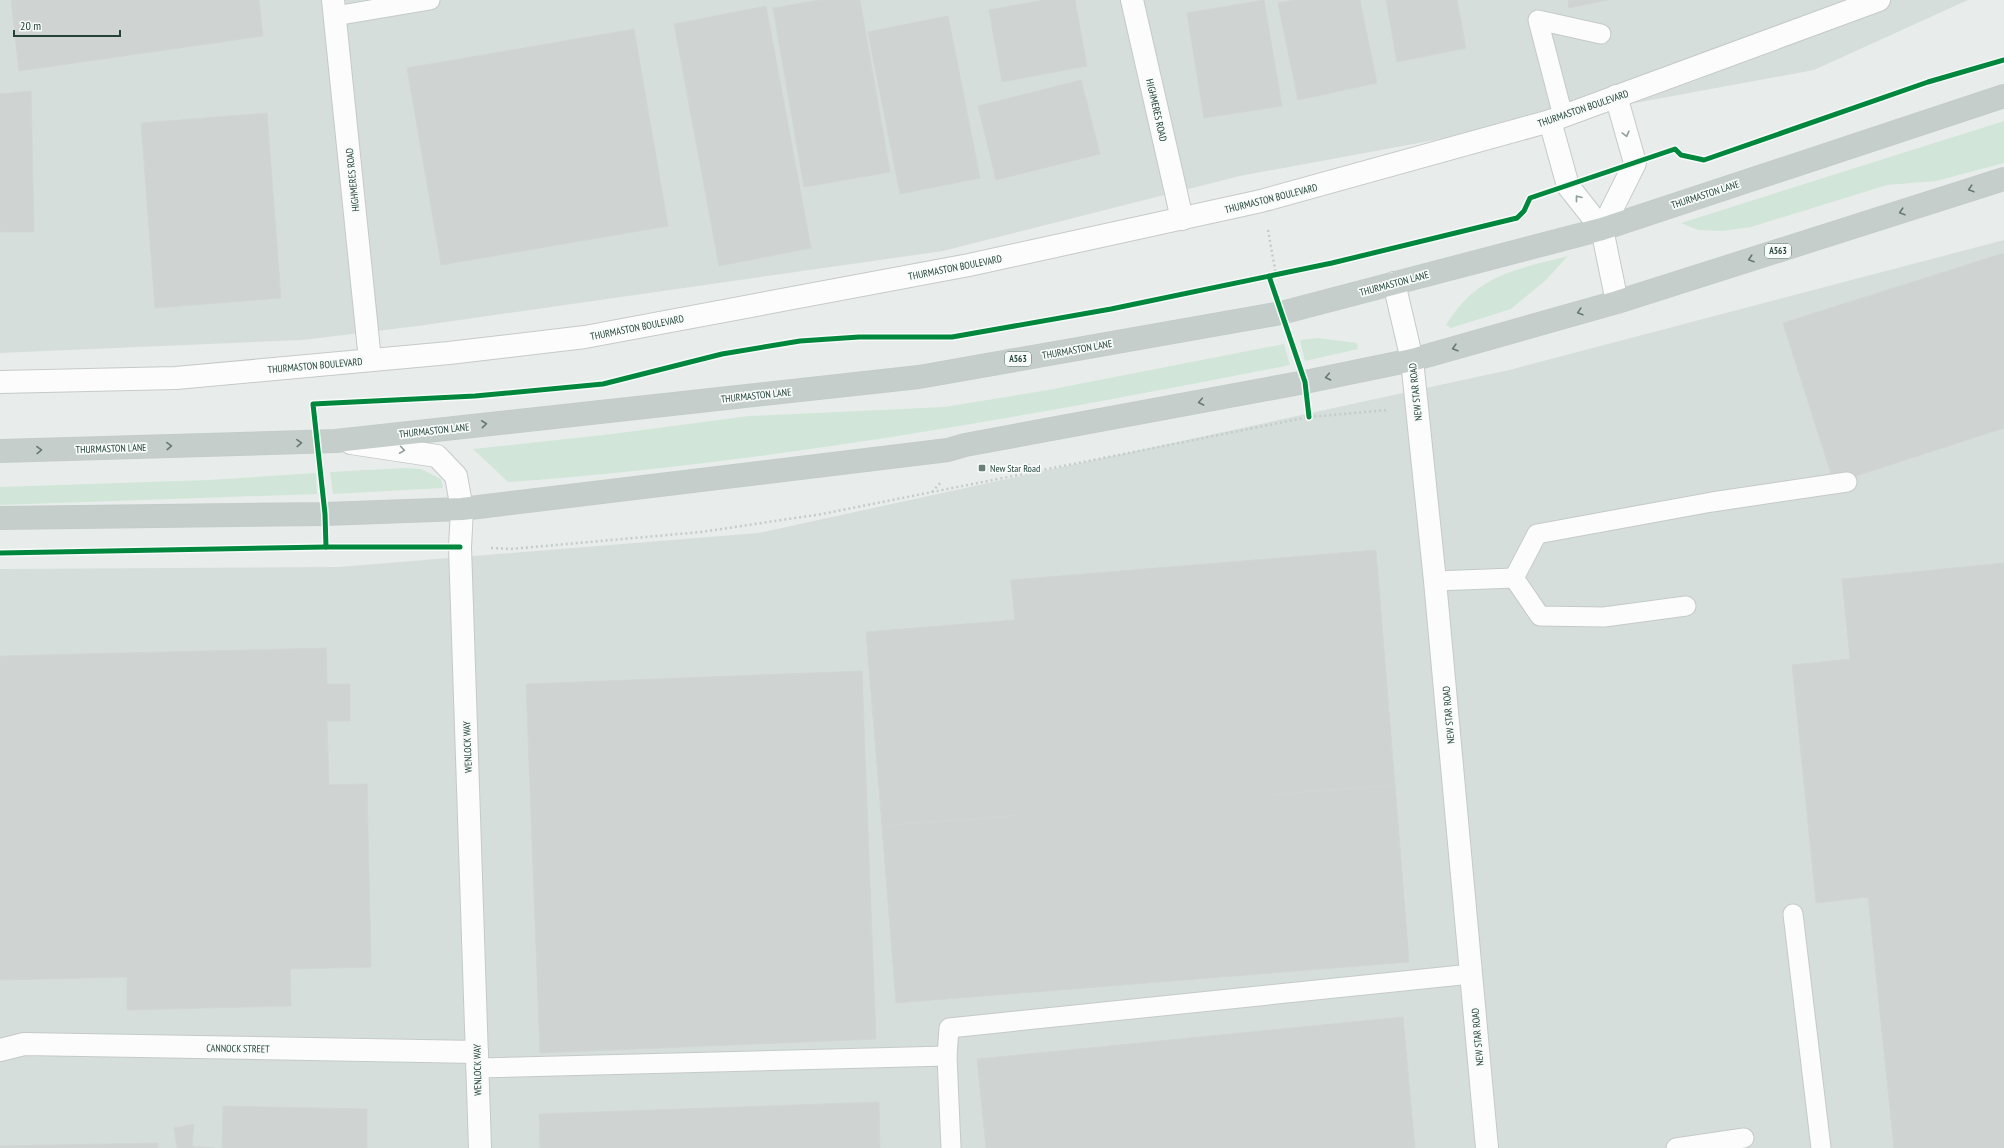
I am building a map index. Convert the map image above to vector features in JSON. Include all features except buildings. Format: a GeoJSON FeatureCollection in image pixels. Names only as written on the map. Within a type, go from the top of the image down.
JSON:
{"type":"FeatureCollection","features":[{"type":"Feature","properties":{"kind":"highway","name":"THURMASTON LANE"},"geometry":{"type":"LineString","coordinates":[[0,451],[336,441],[919,377],[1281,313],[1602,229],[2004,96]]}},
{"type":"Feature","properties":{"kind":"highway","name":"A563"},"geometry":{"type":"LineString","coordinates":[[0,518],[325,514],[462,509],[948,450],[965,445],[1305,382],[1412,360],[1617,302],[2004,179]]}},
{"type":"Feature","properties":{"kind":"street","name":"HIGHMERES ROAD"},"geometry":{"type":"LineString","coordinates":[[1132,0],[1182,219]]}},
{"type":"Feature","properties":{"kind":"street","name":"THURMASTON BOULEVARD"},"geometry":{"type":"LineString","coordinates":[[0,382],[176,378],[585,338],[969,265],[1261,202],[1557,118],[1879,0]]}},
{"type":"Feature","properties":{"kind":"street","name":"HIGHMERES ROAD"},"geometry":{"type":"LineString","coordinates":[[334,8],[370,360]]}},
{"type":"Feature","properties":{"kind":"street"},"geometry":{"type":"LineString","coordinates":[[1602,229],[1634,163],[1616,96]]}},
{"type":"Feature","properties":{"kind":"street"},"geometry":{"type":"LineString","coordinates":[[1557,118],[1568,186],[1602,229],[1617,302]]}},
{"type":"Feature","properties":{"kind":"street","name":"NEW STAR ROAD"},"geometry":{"type":"LineString","coordinates":[[1394,284],[1412,360],[1436,581],[1487,1148]]}},
{"type":"Feature","properties":{"kind":"street","name":"WENLOCK WAY"},"geometry":{"type":"LineString","coordinates":[[336,441],[437,456],[456,476],[462,509],[460,547],[480,1148]]}},
{"type":"Feature","properties":{"kind":"street","name":"CANNOCK STREET"},"geometry":{"type":"LineString","coordinates":[[0,1050],[24,1044],[477,1060]]}},
{"type":"Feature","properties":{"kind":"lane"},"geometry":{"type":"LineString","coordinates":[[334,8],[430,0]]}},
{"type":"Feature","properties":{"kind":"lane"},"geometry":{"type":"LineString","coordinates":[[1557,118],[1538,20],[1601,34]]}},
{"type":"Feature","properties":{"kind":"lane"},"geometry":{"type":"LineString","coordinates":[[1514,578],[1537,534],[1712,502],[1847,482]]}},
{"type":"Feature","properties":{"kind":"lane"},"geometry":{"type":"LineString","coordinates":[[1436,581],[1514,578]]}},
{"type":"Feature","properties":{"kind":"lane"},"geometry":{"type":"LineString","coordinates":[[1514,578],[1540,616],[1604,616],[1686,606]]}},
{"type":"Feature","properties":{"kind":"lane"},"geometry":{"type":"LineString","coordinates":[[1793,914],[1821,1148]]}},
{"type":"Feature","properties":{"kind":"lane"},"geometry":{"type":"LineString","coordinates":[[951,1148],[947,1056],[949,1028],[1471,974]]}},
{"type":"Feature","properties":{"kind":"lane"},"geometry":{"type":"LineString","coordinates":[[477,1060],[947,1056]]}},
{"type":"Feature","properties":{"kind":"lane"},"geometry":{"type":"LineString","coordinates":[[1676,1148],[1744,1138]]}},
{"type":"Feature","properties":{"kind":"path"},"geometry":{"type":"LineString","coordinates":[[1272,247],[1276,275]]}},
{"type":"Feature","properties":{"kind":"path"},"geometry":{"type":"LineString","coordinates":[[460,547],[510,549],[701,532],[822,514],[1309,417],[1416,407]]}},
{"type":"Feature","properties":{"kind":"shaded area"},"geometry":{"type":"Polygon","coordinates":[[[0,0],[1968,0],[1814,70],[1240,176],[943,251],[418,326],[303,340],[0,353],[0,0]]]}},
{"type":"Feature","properties":{"kind":"shaded area"},"geometry":{"type":"Polygon","coordinates":[[[2004,240],[2004,1148],[0,1148],[0,569],[338,567],[758,533],[1509,370],[2004,240]]]}},
{"type":"Feature","properties":{"kind":"green space"},"geometry":{"type":"Polygon","coordinates":[[[2004,121],[2004,163],[1936,181],[1887,185],[1751,227],[1722,231],[1698,230],[1681,223],[2004,121]]]}},
{"type":"Feature","properties":{"kind":"green space"},"geometry":{"type":"Polygon","coordinates":[[[1568,256],[1546,280],[1511,309],[1451,328],[1446,325],[1458,308],[1484,284],[1514,271],[1568,256]]]}},
{"type":"Feature","properties":{"kind":"green space"},"geometry":{"type":"Polygon","coordinates":[[[1318,338],[1357,343],[1358,349],[1305,361],[1300,340],[1318,338]]]}},
{"type":"Feature","properties":{"kind":"green space"},"geometry":{"type":"Polygon","coordinates":[[[1284,344],[1290,365],[1096,402],[901,436],[705,463],[607,474],[508,482],[473,449],[612,434],[749,416],[944,407],[1048,390],[1284,344]]]}},
{"type":"Feature","properties":{"kind":"green space"},"geometry":{"type":"Polygon","coordinates":[[[405,468],[421,469],[441,479],[443,488],[333,494],[330,472],[405,468]]]}},
{"type":"Feature","properties":{"kind":"green space"},"geometry":{"type":"Polygon","coordinates":[[[316,473],[317,494],[0,505],[0,487],[208,480],[316,473]]]}},
{"type":"Feature","properties":{"kind":"cycle path"},"geometry":{"type":"LineString","coordinates":[[326,547],[325,514],[313,404],[475,396],[603,384],[722,354],[800,341],[859,337],[952,337],[1111,309],[1332,263],[1517,218],[1524,211],[1530,198],[1675,149],[1681,155],[1704,160],[1928,82],[2004,60]]}},
{"type":"Feature","properties":{"kind":"cycle path"},"geometry":{"type":"LineString","coordinates":[[1269,276],[1305,382],[1309,417]]}},
{"type":"Feature","properties":{"kind":"cycle path"},"geometry":{"type":"LineString","coordinates":[[0,553],[326,547],[460,547]]}},
{"type":"Feature","properties":{"kind":"place","name":"New Star Road"},"geometry":{"type":"Point","coordinates":[982,468]}}]}
